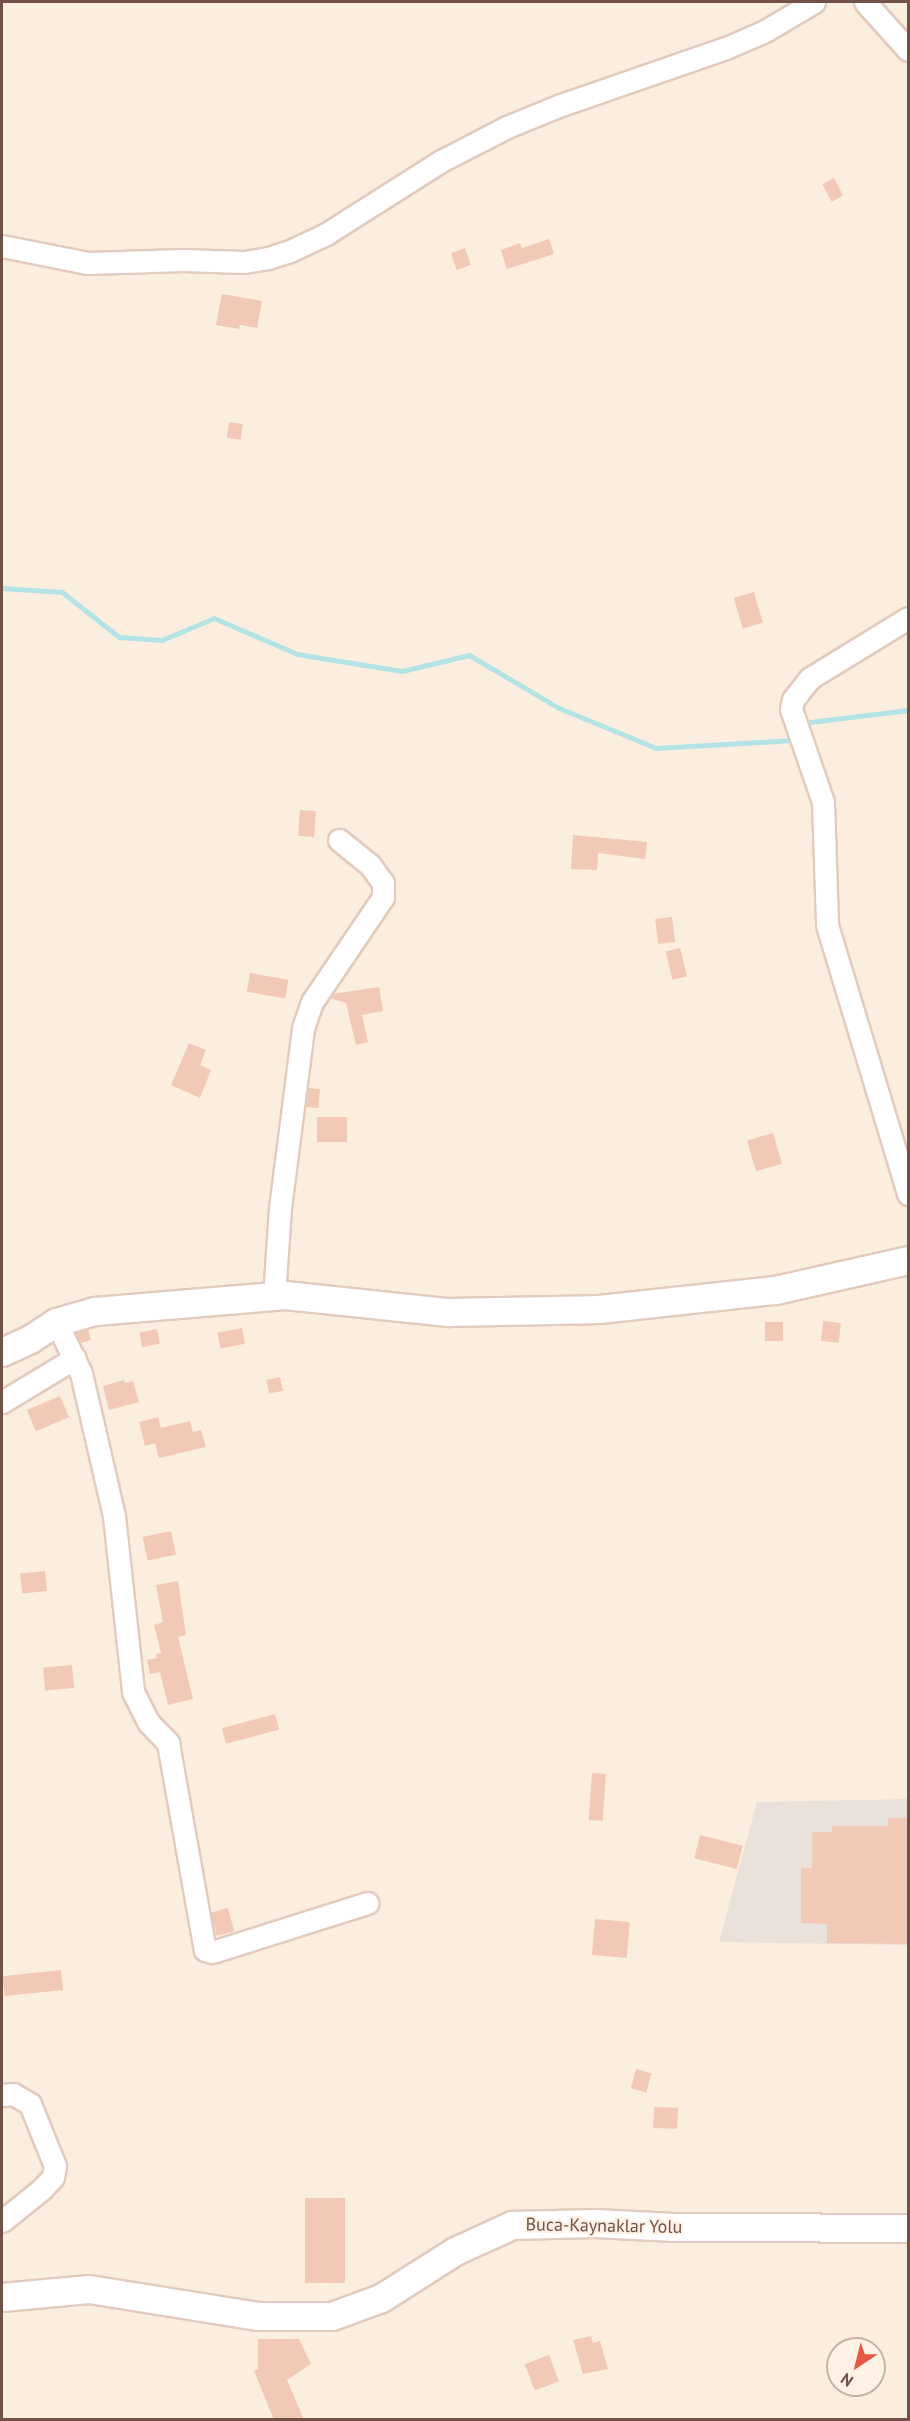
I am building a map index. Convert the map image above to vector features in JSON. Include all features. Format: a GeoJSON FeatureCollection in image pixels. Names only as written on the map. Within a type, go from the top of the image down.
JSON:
{"type":"FeatureCollection","features":[{"type":"Feature","properties":{"kind":"street"},"geometry":{"type":"LineString","coordinates":[[2,246],[88,263],[183,260],[244,262],[268,258],[290,251],[326,234],[441,161],[507,127],[561,105],[726,48],[765,31],[814,2]]}},
{"type":"Feature","properties":{"kind":"street"},"geometry":{"type":"LineString","coordinates":[[865,2],[909,50]]}},
{"type":"Feature","properties":{"kind":"street"},"geometry":{"type":"LineString","coordinates":[[909,618],[810,678],[793,700],[791,709],[823,802],[827,925],[909,1194]]}},
{"type":"Feature","properties":{"kind":"street"},"geometry":{"type":"LineString","coordinates":[[274,1296],[280,1209],[303,1028],[312,1002],[383,897],[383,882],[370,865],[339,840]]}},
{"type":"Feature","properties":{"kind":"street"},"geometry":{"type":"LineString","coordinates":[[2,1352],[30,1339],[56,1322],[95,1311],[274,1296],[448,1312],[599,1309],[775,1290],[909,1260]]}},
{"type":"Feature","properties":{"kind":"street"},"geometry":{"type":"LineString","coordinates":[[56,1322],[75,1358],[114,1516],[133,1692],[149,1723],[168,1743],[205,1950],[212,1952],[367,1903]]}},
{"type":"Feature","properties":{"kind":"street"},"geometry":{"type":"LineString","coordinates":[[2,1402],[75,1358]]}},
{"type":"Feature","properties":{"kind":"street"},"geometry":{"type":"LineString","coordinates":[[2,2095],[13,2094],[30,2104],[55,2166],[53,2177],[42,2189],[2,2221]]}},
{"type":"Feature","properties":{"kind":"street","name":"Buca-Kaynaklar Yolu"},"geometry":{"type":"LineString","coordinates":[[2,2297],[89,2289],[257,2316],[332,2316],[381,2298],[455,2251],[513,2225],[595,2223],[674,2227],[909,2228]]}},
{"type":"Feature","properties":{"kind":"shaded area"},"geometry":{"type":"Polygon","coordinates":[[[908,1799],[908,1945],[719,1942],[757,1802],[908,1799]]]}},
{"type":"Feature","properties":{"kind":"building"},"geometry":{"type":"Polygon","coordinates":[[[834,178],[843,196],[831,202],[822,184],[834,178]]]}},
{"type":"Feature","properties":{"kind":"building"},"geometry":{"type":"Polygon","coordinates":[[[549,239],[554,254],[507,269],[501,250],[520,243],[522,248],[549,239]]]}},
{"type":"Feature","properties":{"kind":"building"},"geometry":{"type":"Polygon","coordinates":[[[465,248],[471,265],[457,270],[451,253],[465,248]]]}},
{"type":"Feature","properties":{"kind":"building"},"geometry":{"type":"Polygon","coordinates":[[[222,294],[262,301],[257,328],[240,325],[239,329],[216,325],[222,294]]]}},
{"type":"Feature","properties":{"kind":"building"},"geometry":{"type":"Polygon","coordinates":[[[229,422],[243,424],[241,440],[227,438],[229,422]]]}},
{"type":"Feature","properties":{"kind":"building"},"geometry":{"type":"Polygon","coordinates":[[[754,592],[763,623],[743,629],[734,598],[754,592]]]}},
{"type":"Feature","properties":{"kind":"building"},"geometry":{"type":"Polygon","coordinates":[[[300,810],[316,811],[314,837],[298,836],[300,810]]]}},
{"type":"Feature","properties":{"kind":"building"},"geometry":{"type":"Polygon","coordinates":[[[573,835],[647,842],[645,859],[598,853],[597,870],[571,869],[573,835]]]}},
{"type":"Feature","properties":{"kind":"building"},"geometry":{"type":"Polygon","coordinates":[[[672,917],[675,942],[658,944],[655,919],[672,917]]]}},
{"type":"Feature","properties":{"kind":"building"},"geometry":{"type":"Polygon","coordinates":[[[680,948],[687,976],[672,980],[665,952],[680,948]]]}},
{"type":"Feature","properties":{"kind":"building"},"geometry":{"type":"Polygon","coordinates":[[[250,973],[288,980],[285,998],[247,992],[250,973]]]}},
{"type":"Feature","properties":{"kind":"building"},"geometry":{"type":"Polygon","coordinates":[[[379,987],[383,1011],[362,1015],[368,1042],[356,1045],[346,1003],[330,998],[333,994],[379,987]]]}},
{"type":"Feature","properties":{"kind":"building"},"geometry":{"type":"Polygon","coordinates":[[[189,1043],[206,1050],[200,1065],[211,1070],[200,1098],[171,1085],[189,1043]]]}},
{"type":"Feature","properties":{"kind":"building"},"geometry":{"type":"Polygon","coordinates":[[[308,1088],[320,1089],[318,1108],[306,1107],[308,1088]]]}},
{"type":"Feature","properties":{"kind":"building"},"geometry":{"type":"Polygon","coordinates":[[[317,1117],[347,1117],[347,1142],[317,1142],[317,1117]]]}},
{"type":"Feature","properties":{"kind":"building"},"geometry":{"type":"Polygon","coordinates":[[[773,1133],[782,1164],[756,1171],[747,1140],[773,1133]]]}},
{"type":"Feature","properties":{"kind":"building"},"geometry":{"type":"Polygon","coordinates":[[[823,1321],[841,1323],[839,1343],[821,1341],[823,1321]]]}},
{"type":"Feature","properties":{"kind":"building"},"geometry":{"type":"Polygon","coordinates":[[[765,1322],[783,1322],[783,1341],[765,1341],[765,1322]]]}},
{"type":"Feature","properties":{"kind":"building"},"geometry":{"type":"Polygon","coordinates":[[[242,1328],[245,1344],[221,1348],[217,1333],[242,1328]]]}},
{"type":"Feature","properties":{"kind":"building"},"geometry":{"type":"Polygon","coordinates":[[[88,1329],[91,1340],[80,1343],[76,1333],[88,1329]]]}},
{"type":"Feature","properties":{"kind":"building"},"geometry":{"type":"Polygon","coordinates":[[[157,1329],[160,1344],[142,1347],[139,1332],[157,1329]]]}},
{"type":"Feature","properties":{"kind":"building"},"geometry":{"type":"Polygon","coordinates":[[[280,1377],[283,1391],[269,1394],[266,1380],[280,1377]]]}},
{"type":"Feature","properties":{"kind":"building"},"geometry":{"type":"Polygon","coordinates":[[[124,1380],[125,1383],[133,1381],[139,1402],[109,1410],[103,1386],[124,1380]]]}},
{"type":"Feature","properties":{"kind":"building"},"geometry":{"type":"Polygon","coordinates":[[[60,1396],[69,1417],[36,1431],[27,1410],[60,1396]]]}},
{"type":"Feature","properties":{"kind":"building"},"geometry":{"type":"Polygon","coordinates":[[[158,1417],[161,1428],[190,1421],[193,1432],[201,1430],[206,1447],[159,1458],[155,1443],[145,1446],[139,1422],[158,1417]]]}},
{"type":"Feature","properties":{"kind":"building"},"geometry":{"type":"Polygon","coordinates":[[[171,1531],[176,1554],[148,1561],[143,1537],[171,1531]]]}},
{"type":"Feature","properties":{"kind":"building"},"geometry":{"type":"Polygon","coordinates":[[[45,1571],[47,1591],[22,1594],[20,1574],[45,1571]]]}},
{"type":"Feature","properties":{"kind":"building"},"geometry":{"type":"Polygon","coordinates":[[[178,1581],[186,1635],[178,1637],[193,1699],[168,1705],[160,1672],[150,1674],[147,1660],[157,1658],[156,1654],[161,1653],[154,1625],[163,1622],[156,1585],[178,1581]]]}},
{"type":"Feature","properties":{"kind":"building"},"geometry":{"type":"Polygon","coordinates":[[[72,1665],[74,1688],[45,1690],[43,1668],[72,1665]]]}},
{"type":"Feature","properties":{"kind":"building"},"geometry":{"type":"Polygon","coordinates":[[[275,1714],[279,1729],[226,1744],[222,1728],[275,1714]]]}},
{"type":"Feature","properties":{"kind":"building"},"geometry":{"type":"Polygon","coordinates":[[[592,1773],[606,1774],[603,1821],[589,1820],[592,1773]]]}},
{"type":"Feature","properties":{"kind":"building"},"geometry":{"type":"Polygon","coordinates":[[[888,1818],[909,1818],[909,1944],[827,1943],[827,1924],[801,1923],[801,1868],[812,1868],[812,1832],[832,1832],[832,1826],[888,1826],[888,1818]]]}},
{"type":"Feature","properties":{"kind":"building"},"geometry":{"type":"Polygon","coordinates":[[[700,1835],[743,1846],[737,1869],[694,1858],[700,1835]]]}},
{"type":"Feature","properties":{"kind":"building"},"geometry":{"type":"Polygon","coordinates":[[[228,1908],[234,1931],[217,1936],[211,1913],[228,1908]]]}},
{"type":"Feature","properties":{"kind":"building"},"geometry":{"type":"Polygon","coordinates":[[[595,1919],[630,1922],[627,1958],[592,1955],[595,1919]]]}},
{"type":"Feature","properties":{"kind":"building"},"geometry":{"type":"Polygon","coordinates":[[[61,1970],[63,1990],[4,1996],[2,1976],[61,1970]]]}},
{"type":"Feature","properties":{"kind":"building"},"geometry":{"type":"Polygon","coordinates":[[[636,2069],[651,2073],[646,2092],[631,2088],[636,2069]]]}},
{"type":"Feature","properties":{"kind":"building"},"geometry":{"type":"Polygon","coordinates":[[[654,2107],[678,2108],[677,2129],[653,2128],[654,2107]]]}},
{"type":"Feature","properties":{"kind":"building"},"geometry":{"type":"Polygon","coordinates":[[[305,2198],[345,2198],[345,2283],[305,2283],[305,2198]]]}},
{"type":"Feature","properties":{"kind":"building"},"geometry":{"type":"Polygon","coordinates":[[[591,2336],[593,2343],[600,2341],[608,2369],[583,2374],[573,2340],[591,2336]]]}},
{"type":"Feature","properties":{"kind":"building"},"geometry":{"type":"Polygon","coordinates":[[[258,2339],[299,2339],[311,2364],[287,2380],[304,2420],[274,2420],[254,2371],[258,2369],[258,2339]]]}},
{"type":"Feature","properties":{"kind":"building"},"geometry":{"type":"Polygon","coordinates":[[[549,2355],[559,2381],[535,2390],[525,2364],[549,2355]]]}},
{"type":"Feature","properties":{"kind":"waterway"},"geometry":{"type":"LineString","coordinates":[[2,588],[62,592],[119,637],[162,640],[214,618],[297,654],[402,671],[469,655],[559,708],[656,748],[793,740]]}},
{"type":"Feature","properties":{"kind":"waterway"},"geometry":{"type":"LineString","coordinates":[[810,722],[908,710]]}}]}
